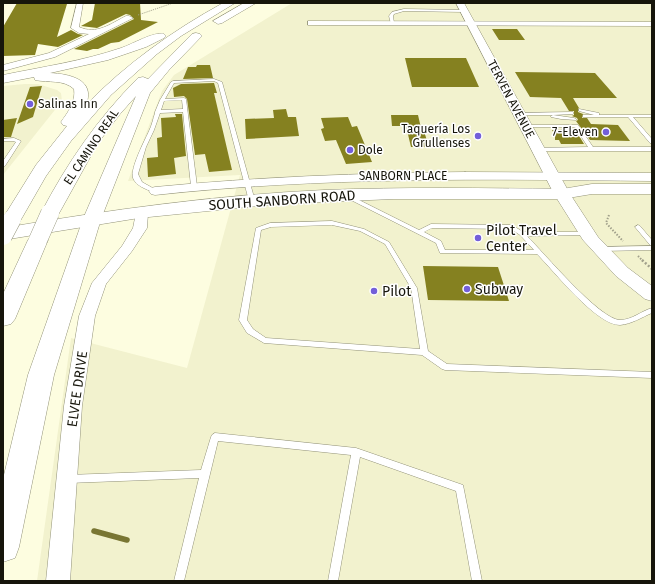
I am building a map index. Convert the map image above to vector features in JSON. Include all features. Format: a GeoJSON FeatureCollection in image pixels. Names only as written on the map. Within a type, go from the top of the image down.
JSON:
{"type":"FeatureCollection","features":[{"type":"Feature","properties":{"kind":"highway","name":"EL CAMINO REAL"},"geometry":{"type":"LineString","coordinates":[[3,319],[50,213],[78,161],[117,108],[157,67],[196,36],[251,3]]}},
{"type":"Feature","properties":{"kind":"highway","name":"EL CAMINO REAL"},"geometry":{"type":"LineString","coordinates":[[6,230],[47,161],[69,132],[113,85],[156,49],[181,31],[224,6]]}},
{"type":"Feature","properties":{"kind":"highway"},"geometry":{"type":"LineString","coordinates":[[3,80],[126,50],[151,41],[224,6]]}},
{"type":"Feature","properties":{"kind":"highway"},"geometry":{"type":"LineString","coordinates":[[3,547],[41,375],[92,219],[144,92],[165,67],[196,36]]}},
{"type":"Feature","properties":{"kind":"highway"},"geometry":{"type":"LineString","coordinates":[[3,80],[53,77],[73,82],[81,88],[79,105],[61,130],[47,161]]}},
{"type":"Feature","properties":{"kind":"highway","name":"SOUTH SANBORN ROAD"},"geometry":{"type":"LineString","coordinates":[[6,230],[252,201],[345,195],[562,194],[592,189],[652,189]]}},
{"type":"Feature","properties":{"kind":"highway","name":"SOUTH SANBORN ROAD"},"geometry":{"type":"LineString","coordinates":[[562,194],[596,203],[652,204]]}},
{"type":"Feature","properties":{"kind":"street"},"geometry":{"type":"LineString","coordinates":[[80,3],[75,28],[82,31],[98,33]]}},
{"type":"Feature","properties":{"kind":"street","name":"TERVEN AVENUE"},"geometry":{"type":"LineString","coordinates":[[462,7],[562,194],[588,234],[622,272],[652,295]]}},
{"type":"Feature","properties":{"kind":"street"},"geometry":{"type":"LineString","coordinates":[[3,68],[52,55],[129,18]]}},
{"type":"Feature","properties":{"kind":"street"},"geometry":{"type":"LineString","coordinates":[[311,23],[652,24]]}},
{"type":"Feature","properties":{"kind":"street","name":"SANBORN PLACE"},"geometry":{"type":"LineString","coordinates":[[155,191],[247,182],[371,176],[652,177]]}},
{"type":"Feature","properties":{"kind":"street","name":"ELVEE DRIVE"},"geometry":{"type":"LineString","coordinates":[[58,581],[73,406],[87,316],[100,283],[140,228],[142,213]]}},
{"type":"Feature","properties":{"kind":"lane"},"geometry":{"type":"LineString","coordinates":[[392,23],[391,16],[393,13],[404,10],[462,7]]}},
{"type":"Feature","properties":{"kind":"lane"},"geometry":{"type":"LineString","coordinates":[[155,191],[142,185],[136,178],[135,174],[143,147],[152,130],[162,100],[174,82],[214,80],[220,82],[252,201]]}},
{"type":"Feature","properties":{"kind":"lane"},"geometry":{"type":"LineString","coordinates":[[162,100],[184,99],[194,186]]}},
{"type":"Feature","properties":{"kind":"lane"},"geometry":{"type":"LineString","coordinates":[[157,112],[186,110]]}},
{"type":"Feature","properties":{"kind":"lane"},"geometry":{"type":"LineString","coordinates":[[519,114],[545,114],[557,111],[572,115],[561,118],[545,114]]}},
{"type":"Feature","properties":{"kind":"lane"},"geometry":{"type":"LineString","coordinates":[[601,115],[596,119],[584,115],[592,112],[601,115],[652,116]]}},
{"type":"Feature","properties":{"kind":"lane"},"geometry":{"type":"LineString","coordinates":[[629,116],[652,142]]}},
{"type":"Feature","properties":{"kind":"lane"},"geometry":{"type":"LineString","coordinates":[[525,126],[576,126],[592,149]]}},
{"type":"Feature","properties":{"kind":"lane"},"geometry":{"type":"LineString","coordinates":[[3,140],[14,138],[19,141],[3,166]]}},
{"type":"Feature","properties":{"kind":"lane"},"geometry":{"type":"LineString","coordinates":[[538,149],[652,148]]}},
{"type":"Feature","properties":{"kind":"lane"},"geometry":{"type":"LineString","coordinates":[[345,195],[439,242],[442,252],[539,252]]}},
{"type":"Feature","properties":{"kind":"lane"},"geometry":{"type":"LineString","coordinates":[[424,352],[414,288],[387,243],[362,230],[332,223],[270,225],[258,229],[243,320],[250,331],[264,340],[424,352],[445,367],[652,374]]}},
{"type":"Feature","properties":{"kind":"lane"},"geometry":{"type":"LineString","coordinates":[[420,232],[431,226],[512,227],[522,234],[606,319],[618,322],[629,321],[652,310]]}},
{"type":"Feature","properties":{"kind":"lane"},"geometry":{"type":"LineString","coordinates":[[638,227],[652,244]]}},
{"type":"Feature","properties":{"kind":"lane"},"geometry":{"type":"LineString","coordinates":[[522,234],[588,234]]}},
{"type":"Feature","properties":{"kind":"lane"},"geometry":{"type":"LineString","coordinates":[[600,249],[652,248]]}},
{"type":"Feature","properties":{"kind":"lane"},"geometry":{"type":"LineString","coordinates":[[179,581],[204,474],[215,437],[356,452],[460,488],[477,581]]}},
{"type":"Feature","properties":{"kind":"lane"},"geometry":{"type":"LineString","coordinates":[[333,581],[356,452]]}},
{"type":"Feature","properties":{"kind":"lane"},"geometry":{"type":"LineString","coordinates":[[66,479],[204,474]]}},
{"type":"Feature","properties":{"kind":"path"},"geometry":{"type":"LineString","coordinates":[[129,18],[173,3]]}},
{"type":"Feature","properties":{"kind":"shaded area"},"geometry":{"type":"Polygon","coordinates":[[[292,3],[652,3],[652,581],[37,581],[71,338],[187,368],[240,175],[128,181],[162,91],[174,75],[292,3]]]}},
{"type":"Feature","properties":{"kind":"shaded area"},"geometry":{"type":"Polygon","coordinates":[[[38,84],[57,90],[61,93],[62,101],[3,175],[3,86],[38,84]]]}},
{"type":"Feature","properties":{"kind":"building"},"geometry":{"type":"Polygon","coordinates":[[[17,3],[67,4],[57,37],[71,30],[83,35],[58,47],[38,44],[35,55],[3,56],[3,27],[17,3]]]}},
{"type":"Feature","properties":{"kind":"building"},"geometry":{"type":"Polygon","coordinates":[[[95,3],[140,3],[141,20],[158,22],[119,42],[111,43],[98,49],[87,51],[74,49],[134,19],[130,15],[126,14],[97,28],[81,26],[92,20],[95,3]]]}},
{"type":"Feature","properties":{"kind":"building"},"geometry":{"type":"Polygon","coordinates":[[[492,29],[517,29],[525,40],[499,40],[492,29]]]}},
{"type":"Feature","properties":{"kind":"building"},"geometry":{"type":"Polygon","coordinates":[[[405,58],[466,58],[479,87],[412,87],[405,58]]]}},
{"type":"Feature","properties":{"kind":"building"},"geometry":{"type":"Polygon","coordinates":[[[197,65],[210,65],[213,78],[183,79],[188,67],[196,67],[197,65]]]}},
{"type":"Feature","properties":{"kind":"building"},"geometry":{"type":"Polygon","coordinates":[[[515,72],[595,73],[617,98],[573,98],[579,108],[578,112],[583,114],[582,118],[587,118],[591,124],[618,125],[630,141],[590,140],[576,121],[578,120],[577,118],[572,116],[574,115],[574,111],[569,111],[561,98],[530,97],[515,72]]]}},
{"type":"Feature","properties":{"kind":"building"},"geometry":{"type":"Polygon","coordinates":[[[214,83],[217,93],[214,93],[232,170],[209,172],[205,154],[195,155],[187,99],[184,96],[174,97],[173,88],[181,84],[214,83]]]}},
{"type":"Feature","properties":{"kind":"building","name":"Salinas Inn"},"geometry":{"type":"Polygon","coordinates":[[[42,86],[33,117],[17,124],[30,87],[42,86]]]}},
{"type":"Feature","properties":{"kind":"building"},"geometry":{"type":"Polygon","coordinates":[[[286,109],[288,117],[296,117],[299,136],[246,139],[245,119],[274,118],[273,110],[286,109]]]}},
{"type":"Feature","properties":{"kind":"building"},"geometry":{"type":"Polygon","coordinates":[[[175,114],[182,114],[186,156],[174,158],[176,174],[148,177],[147,158],[158,157],[157,138],[162,137],[161,118],[176,117],[175,114]]]}},
{"type":"Feature","properties":{"kind":"building"},"geometry":{"type":"Polygon","coordinates":[[[391,115],[418,115],[421,128],[423,128],[429,147],[411,147],[406,126],[392,126],[391,115]]]}},
{"type":"Feature","properties":{"kind":"building"},"geometry":{"type":"Polygon","coordinates":[[[348,117],[352,127],[357,126],[372,162],[346,164],[336,140],[325,141],[321,129],[324,128],[321,118],[348,117]]]}},
{"type":"Feature","properties":{"kind":"building"},"geometry":{"type":"Polygon","coordinates":[[[17,118],[11,137],[3,137],[3,120],[17,118]]]}},
{"type":"Feature","properties":{"kind":"building"},"geometry":{"type":"Polygon","coordinates":[[[575,129],[584,144],[561,144],[559,140],[555,140],[555,135],[552,130],[575,129]]]}},
{"type":"Feature","properties":{"kind":"building"},"geometry":{"type":"Polygon","coordinates":[[[423,266],[498,267],[509,301],[428,300],[423,266]]]}},
{"type":"Feature","properties":{"kind":"waterway"},"geometry":{"type":"LineString","coordinates":[[94,531],[127,540]]}},
{"type":"Feature","properties":{"kind":"place","name":"Salinas Inn"},"geometry":{"type":"Point","coordinates":[30,104]}},
{"type":"Feature","properties":{"kind":"place","name":"7-Eleven"},"geometry":{"type":"Point","coordinates":[606,132]}},
{"type":"Feature","properties":{"kind":"place","name":"Taquería Los Grullenses"},"geometry":{"type":"Point","coordinates":[478,136]}},
{"type":"Feature","properties":{"kind":"place","name":"Dole"},"geometry":{"type":"Point","coordinates":[350,150]}},
{"type":"Feature","properties":{"kind":"place","name":"Pilot Travel Center"},"geometry":{"type":"Point","coordinates":[478,238]}},
{"type":"Feature","properties":{"kind":"place","name":"Subway"},"geometry":{"type":"Point","coordinates":[467,289]}},
{"type":"Feature","properties":{"kind":"place","name":"Pilot"},"geometry":{"type":"Point","coordinates":[374,291]}}]}
